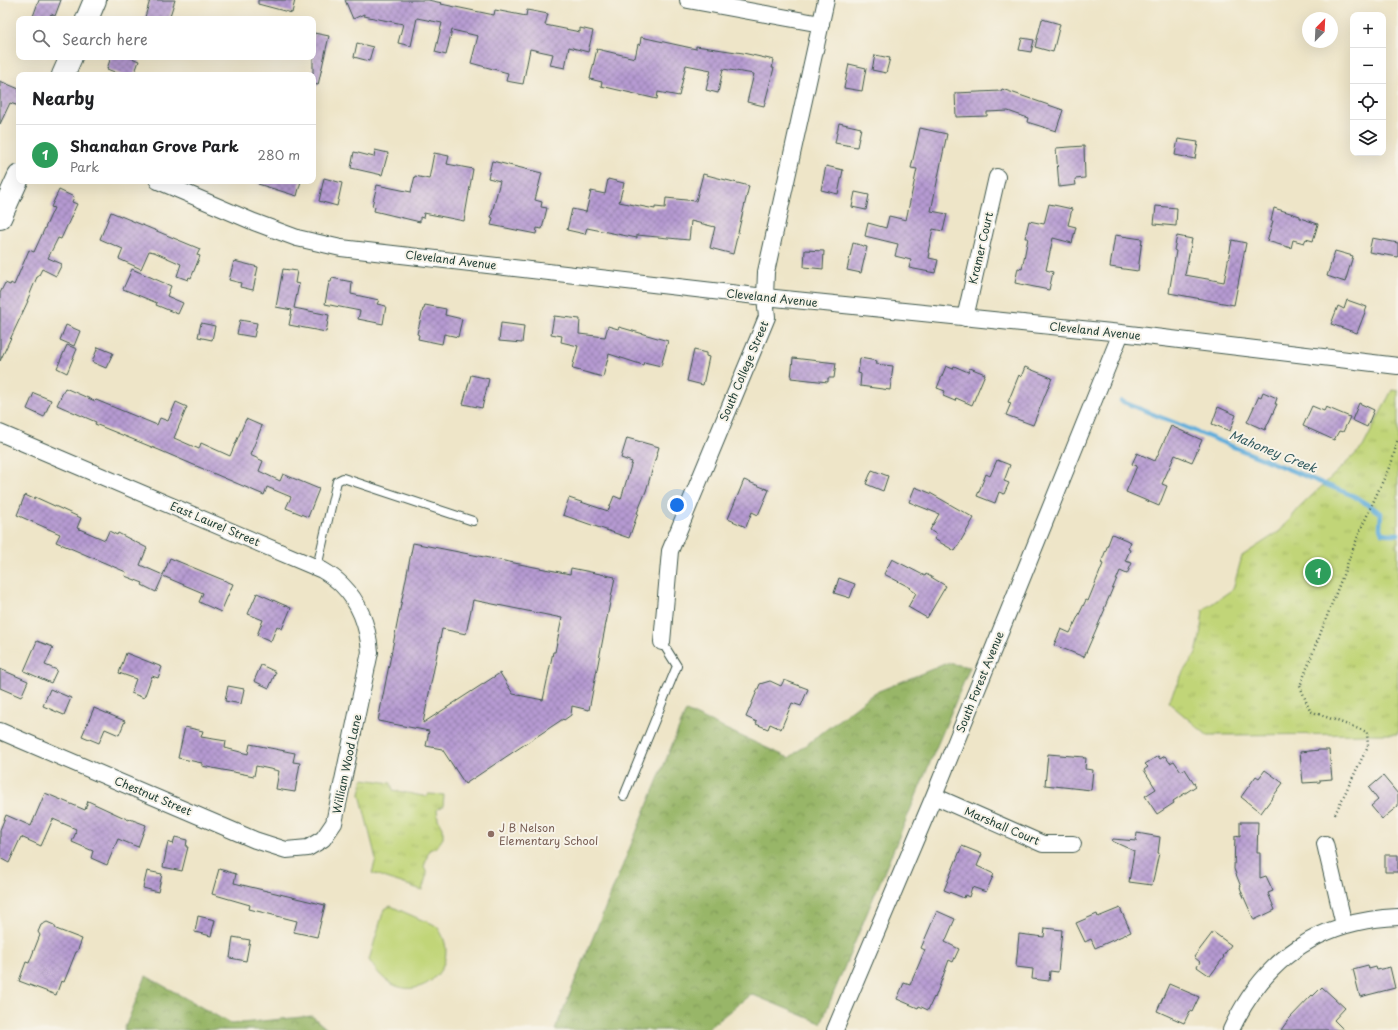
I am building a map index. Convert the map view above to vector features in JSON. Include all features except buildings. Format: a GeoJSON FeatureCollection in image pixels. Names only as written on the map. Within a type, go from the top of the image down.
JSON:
{"type":"FeatureCollection","features":[{"type":"Feature","properties":{"kind":"street"},"geometry":{"type":"LineString","coordinates":[[88,16],[95,0]]}},
{"type":"Feature","properties":{"kind":"street"},"geometry":{"type":"LineString","coordinates":[[688,0],[821,24]]}},
{"type":"Feature","properties":{"kind":"street","name":"South College Street"},"geometry":{"type":"LineString","coordinates":[[662,642],[670,551],[767,317],[765,297],[766,272],[826,0]]}},
{"type":"Feature","properties":{"kind":"street"},"geometry":{"type":"LineString","coordinates":[[64,72],[70,60]]}},
{"type":"Feature","properties":{"kind":"street","name":"Kramer Court"},"geometry":{"type":"LineString","coordinates":[[965,318],[998,177]]}},
{"type":"Feature","properties":{"kind":"street"},"geometry":{"type":"LineString","coordinates":[[0,218],[16,183]]}},
{"type":"Feature","properties":{"kind":"street","name":"Cleveland Avenue"},"geometry":{"type":"LineString","coordinates":[[165,184],[254,222],[297,238],[341,248],[765,297],[1120,333],[1398,366]]}},
{"type":"Feature","properties":{"kind":"street","name":"South Forest Avenue"},"geometry":{"type":"LineString","coordinates":[[835,1030],[934,796],[1120,333]]}},
{"type":"Feature","properties":{"kind":"street","name":"East Laurel Street"},"geometry":{"type":"LineString","coordinates":[[0,433],[322,570],[342,584],[355,601],[364,619],[370,652],[367,669]]}},
{"type":"Feature","properties":{"kind":"street","name":"William Wood Lane"},"geometry":{"type":"LineString","coordinates":[[308,848],[323,839],[334,823],[367,669]]}},
{"type":"Feature","properties":{"kind":"street","name":"Chestnut Street"},"geometry":{"type":"LineString","coordinates":[[0,731],[255,840],[286,850],[308,848]]}},
{"type":"Feature","properties":{"kind":"street","name":"Marshall Court"},"geometry":{"type":"LineString","coordinates":[[934,796],[1043,844],[1073,844]]}},
{"type":"Feature","properties":{"kind":"street"},"geometry":{"type":"LineString","coordinates":[[1325,844],[1344,925]]}},
{"type":"Feature","properties":{"kind":"street"},"geometry":{"type":"LineString","coordinates":[[1232,1030],[1240,1010],[1257,986],[1276,965],[1299,947],[1324,933],[1344,925],[1376,918],[1398,917]]}},
{"type":"Feature","properties":{"kind":"lane"},"geometry":{"type":"LineString","coordinates":[[317,567],[337,481],[342,478],[473,521]]}},
{"type":"Feature","properties":{"kind":"lane"},"geometry":{"type":"LineString","coordinates":[[624,796],[677,666],[662,642]]}},
{"type":"Feature","properties":{"kind":"path"},"geometry":{"type":"LineString","coordinates":[[1335,814],[1368,746],[1367,732],[1310,711],[1300,686],[1364,523],[1392,461],[1398,439]]}},
{"type":"Feature","properties":{"kind":"green space"},"geometry":{"type":"Polygon","coordinates":[[[1392,390],[1398,391],[1398,734],[1207,735],[1168,702],[1183,672],[1196,653],[1200,637],[1203,610],[1233,589],[1242,556],[1280,531],[1300,507],[1363,447],[1392,390]]]}},
{"type":"Feature","properties":{"kind":"green space"},"geometry":{"type":"Polygon","coordinates":[[[947,663],[970,667],[821,1023],[751,994],[706,1030],[555,1030],[686,711],[789,758],[874,693],[947,663]]]}},
{"type":"Feature","properties":{"kind":"green space"},"geometry":{"type":"Polygon","coordinates":[[[363,779],[391,783],[393,790],[427,797],[428,794],[444,795],[443,806],[437,809],[438,819],[443,828],[443,838],[437,847],[429,850],[424,867],[427,874],[422,890],[372,873],[376,859],[360,794],[363,779]]]}},
{"type":"Feature","properties":{"kind":"green space"},"geometry":{"type":"Polygon","coordinates":[[[391,906],[433,924],[441,933],[445,945],[445,957],[442,968],[435,977],[426,984],[416,988],[404,988],[388,982],[381,976],[369,960],[384,909],[391,906]]]}},
{"type":"Feature","properties":{"kind":"green space"},"geometry":{"type":"Polygon","coordinates":[[[146,976],[231,1024],[312,1016],[328,1030],[124,1030],[146,976]]]}},
{"type":"Feature","properties":{"kind":"waterway","name":"Mahoney Creek"},"geometry":{"type":"LineString","coordinates":[[1121,401],[1354,496],[1381,513],[1380,528],[1382,533],[1398,534]]}},
{"type":"Feature","properties":{"kind":"place","name":"Shanahan Grove Park"},"geometry":{"type":"Point","coordinates":[1318,572]}},
{"type":"Feature","properties":{"kind":"place","name":"J B Nelson Elementary School"},"geometry":{"type":"Point","coordinates":[491,834]}}]}
